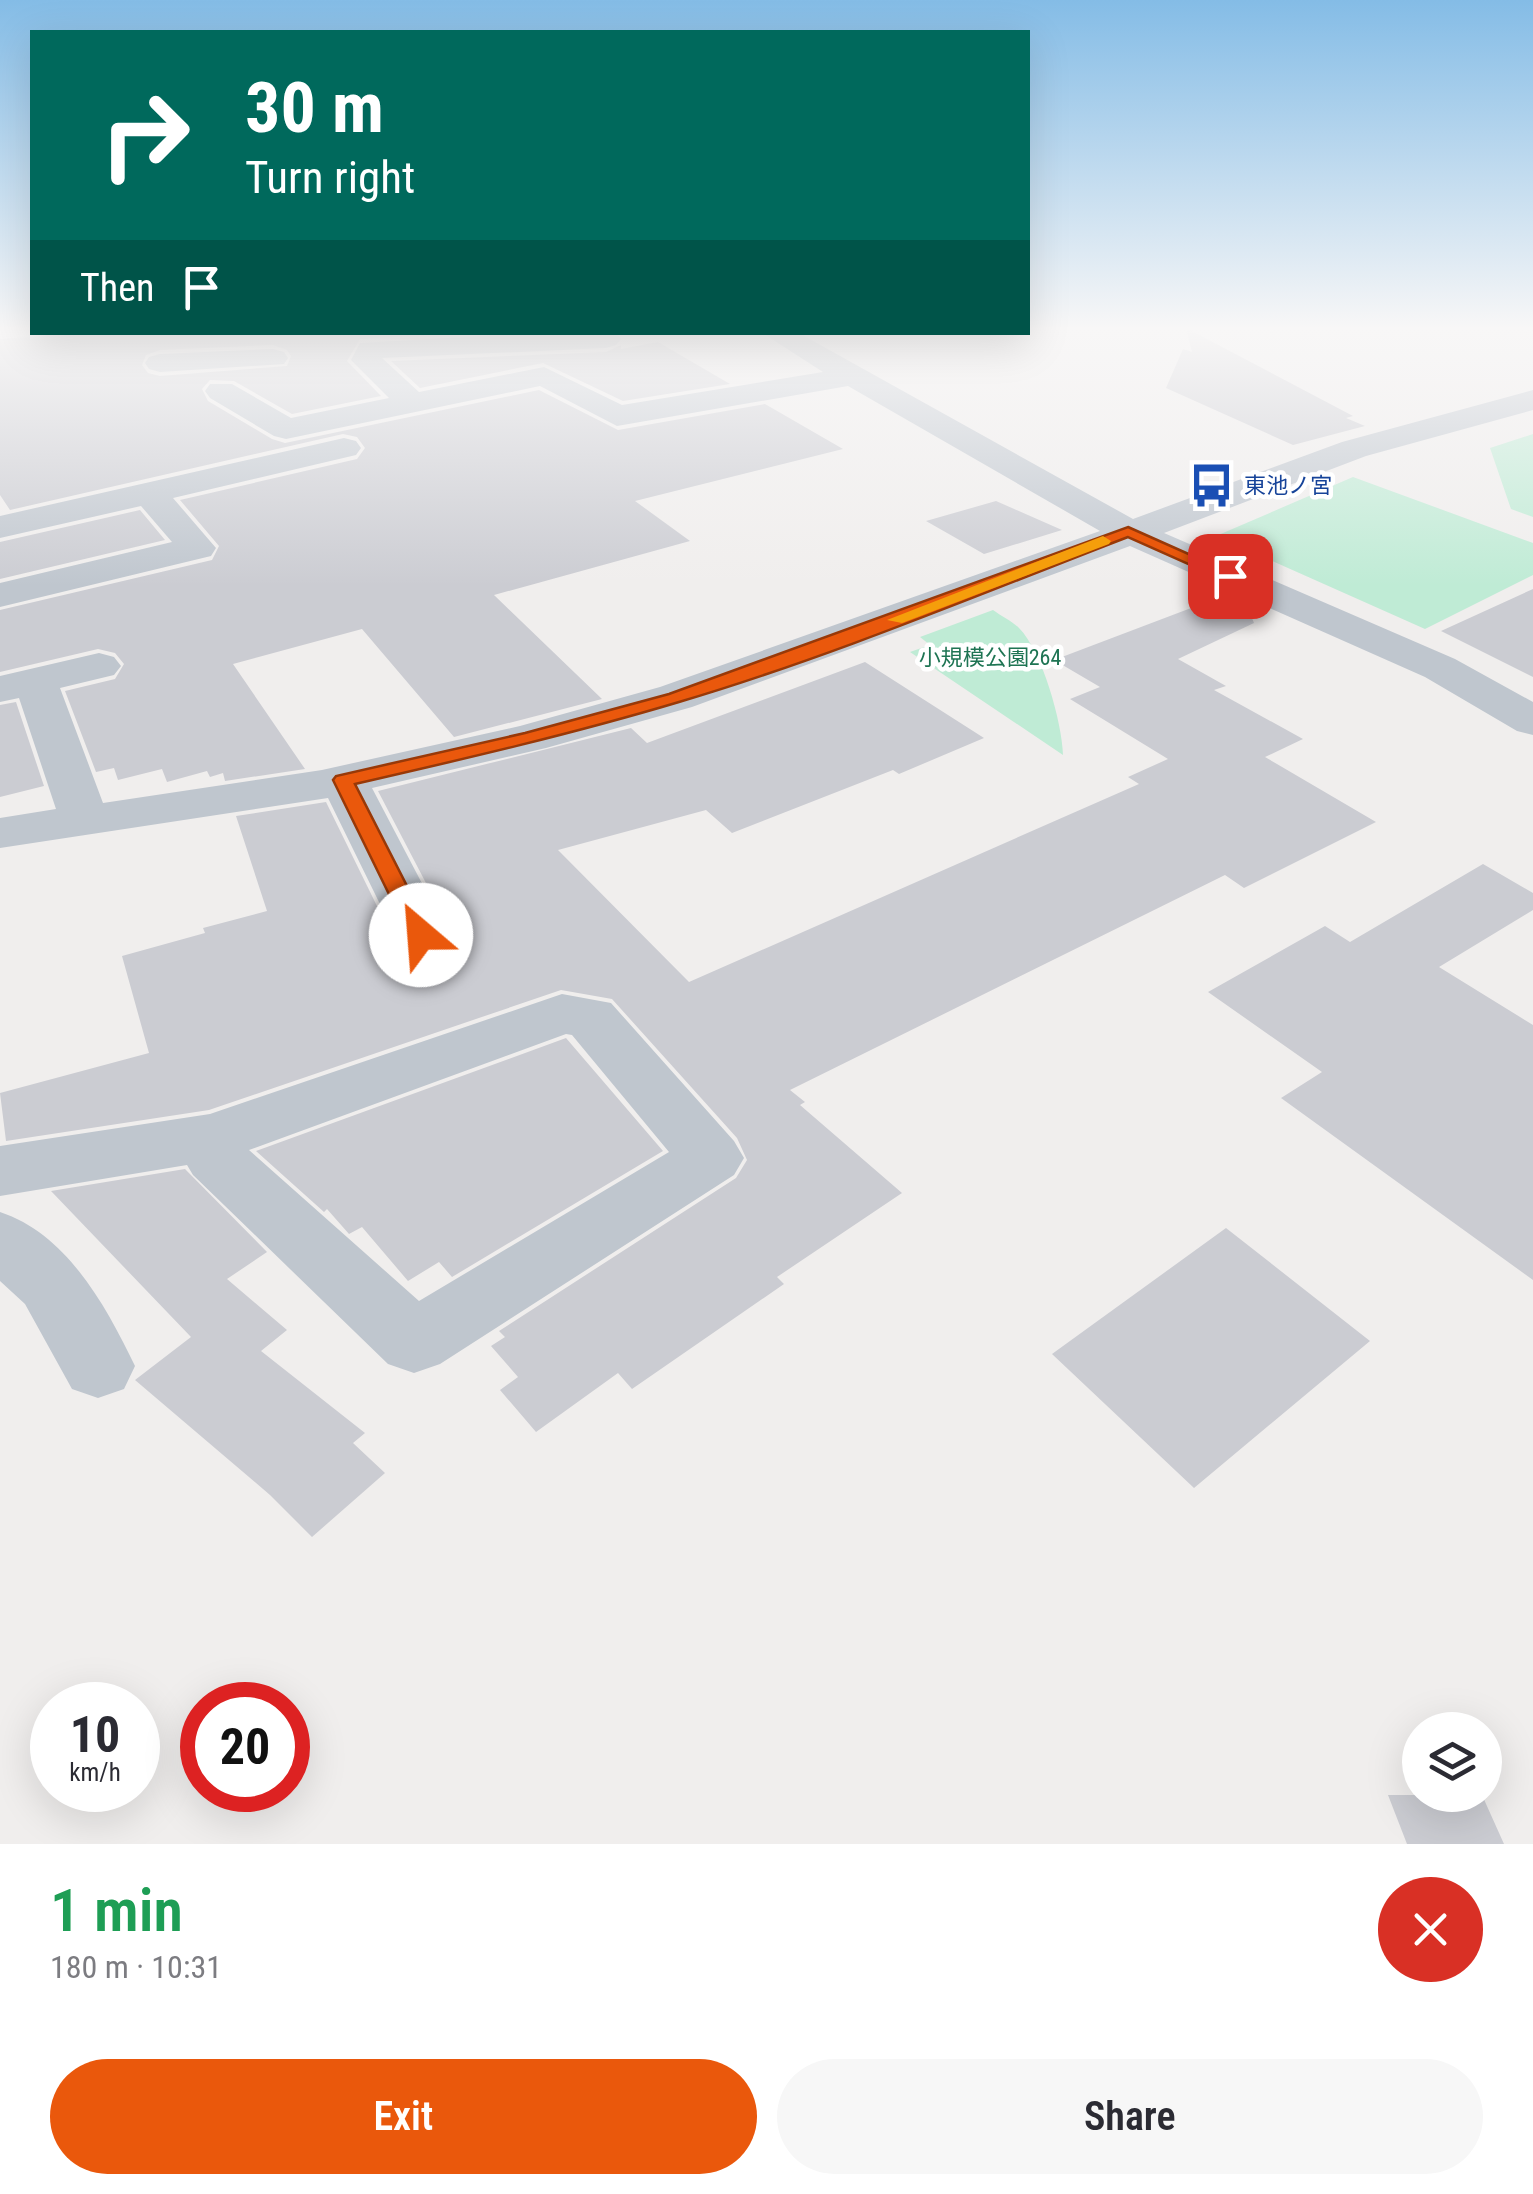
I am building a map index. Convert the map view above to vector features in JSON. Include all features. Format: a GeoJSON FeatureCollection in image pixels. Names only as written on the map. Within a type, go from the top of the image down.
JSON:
{"type":"FeatureCollection","features":[{"type":"Feature","properties":{"kind":"street"},"geometry":{"type":"LineString","coordinates":[[273,414],[286,428],[361,438]]}},
{"type":"Feature","properties":{"kind":"street"},"geometry":{"type":"LineString","coordinates":[[0,526],[150,494],[361,438],[398,414]]}},
{"type":"Feature","properties":{"kind":"street"},"geometry":{"type":"LineString","coordinates":[[921,414],[1128,531],[1440,668],[1533,721]]}},
{"type":"Feature","properties":{"kind":"street"},"geometry":{"type":"LineString","coordinates":[[0,833],[344,780],[528,738],[676,698],[1354,449],[1482,414]]}},
{"type":"Feature","properties":{"kind":"street"},"geometry":{"type":"LineString","coordinates":[[0,595],[198,548],[150,494]]}},
{"type":"Feature","properties":{"kind":"street"},"geometry":{"type":"LineString","coordinates":[[84,820],[18,685],[99,666]]}},
{"type":"Feature","properties":{"kind":"street"},"geometry":{"type":"LineString","coordinates":[[344,780],[421,935]]}},
{"type":"Feature","properties":{"kind":"street"},"geometry":{"type":"LineString","coordinates":[[0,1171],[215,1137],[562,1014],[590,1017],[711,1158],[414,1342],[216,1158],[215,1137]]}},
{"type":"Feature","properties":{"kind":"street"},"geometry":{"type":"LineString","coordinates":[[0,1239],[50,1284],[98,1366]]}},
{"type":"Feature","properties":{"kind":"green space"},"geometry":{"type":"Polygon","coordinates":[[[1533,434],[1533,517],[1511,509],[1490,448],[1533,434]]]}},
{"type":"Feature","properties":{"kind":"green space"},"geometry":{"type":"Polygon","coordinates":[[[1353,477],[1533,543],[1533,575],[1425,629],[1216,536],[1353,477]]]}},
{"type":"Feature","properties":{"kind":"green space","name":"小規模公園264"},"geometry":{"type":"Polygon","coordinates":[[[993,610],[1019,628],[1035,653],[1055,706],[1063,755],[910,652],[930,645],[920,637],[993,610]]]}},
{"type":"Feature","properties":{"kind":"building"},"geometry":{"type":"Polygon","coordinates":[[[0,414],[230,414],[285,443],[424,414],[587,414],[618,430],[708,414],[782,414],[843,449],[635,501],[690,541],[494,595],[602,699],[454,737],[362,629],[233,664],[305,769],[225,781],[223,773],[210,777],[207,771],[167,782],[162,769],[118,780],[114,768],[96,772],[65,691],[115,679],[124,664],[115,653],[98,649],[0,672],[0,610],[212,560],[219,546],[180,500],[357,459],[365,448],[357,437],[343,434],[10,510],[0,495],[0,414]]]}},
{"type":"Feature","properties":{"kind":"building"},"geometry":{"type":"Polygon","coordinates":[[[1224,414],[1349,414],[1353,416],[1346,418],[1365,426],[1293,445],[1224,414]]]}},
{"type":"Feature","properties":{"kind":"building"},"geometry":{"type":"Polygon","coordinates":[[[996,501],[1062,530],[984,554],[926,521],[996,501]]]}},
{"type":"Feature","properties":{"kind":"building"},"geometry":{"type":"Polygon","coordinates":[[[140,510],[165,540],[0,579],[0,542],[140,510]]]}},
{"type":"Feature","properties":{"kind":"building"},"geometry":{"type":"Polygon","coordinates":[[[1533,589],[1533,677],[1441,631],[1533,589]]]}},
{"type":"Feature","properties":{"kind":"building"},"geometry":{"type":"Polygon","coordinates":[[[1228,594],[1245,601],[1254,623],[1178,659],[1226,686],[1214,690],[1303,739],[1265,757],[1376,822],[1244,888],[1225,875],[790,1090],[805,1102],[800,1105],[902,1193],[777,1277],[784,1284],[632,1389],[618,1373],[536,1432],[500,1390],[518,1377],[491,1346],[505,1337],[499,1331],[736,1178],[747,1160],[737,1138],[612,999],[561,990],[209,1110],[6,1141],[0,1093],[149,1053],[122,956],[267,911],[236,816],[326,802],[398,949],[422,957],[444,949],[452,933],[378,791],[631,728],[647,743],[865,662],[984,738],[899,774],[893,770],[732,833],[706,810],[558,850],[689,982],[1139,784],[1128,777],[1168,759],[1070,699],[1100,687],[1054,660],[1228,594]]]}},
{"type":"Feature","properties":{"kind":"building"},"geometry":{"type":"Polygon","coordinates":[[[16,702],[44,786],[0,797],[0,705],[16,702]]]}},
{"type":"Feature","properties":{"kind":"building"},"geometry":{"type":"Polygon","coordinates":[[[1483,864],[1533,893],[1533,910],[1439,967],[1533,1025],[1533,1280],[1281,1098],[1322,1072],[1208,992],[1325,926],[1350,942],[1483,864]]]}},
{"type":"Feature","properties":{"kind":"building"},"geometry":{"type":"Polygon","coordinates":[[[566,1038],[663,1151],[452,1277],[439,1262],[408,1281],[362,1227],[349,1234],[327,1209],[324,1212],[256,1151],[566,1038]]]}},
{"type":"Feature","properties":{"kind":"building"},"geometry":{"type":"Polygon","coordinates":[[[185,1169],[267,1252],[227,1279],[287,1330],[261,1351],[365,1433],[353,1443],[385,1473],[312,1537],[270,1495],[135,1380],[191,1337],[51,1191],[185,1169]]]}},
{"type":"Feature","properties":{"kind":"building"},"geometry":{"type":"Polygon","coordinates":[[[1226,1228],[1370,1341],[1194,1488],[1052,1354],[1226,1228]]]}},
{"type":"Feature","properties":{"kind":"building"},"geometry":{"type":"Polygon","coordinates":[[[1388,1795],[1402,1795],[1402,1812],[1490,1812],[1504,1844],[1407,1844],[1388,1795]]]}},
{"type":"Feature","properties":{"kind":"slow traffic"},"geometry":{"type":"LineString","coordinates":[[896,620],[1103,541]]}},
{"type":"Feature","properties":{"kind":"place","name":"東池ノ宮"},"geometry":{"type":"Point","coordinates":[1211,485]}},
{"type":"Feature","properties":{"kind":"route"},"geometry":{"type":"LineString","coordinates":[[421,935],[344,780],[528,738],[676,698],[880,626],[1128,531],[1230,576]]}}]}
